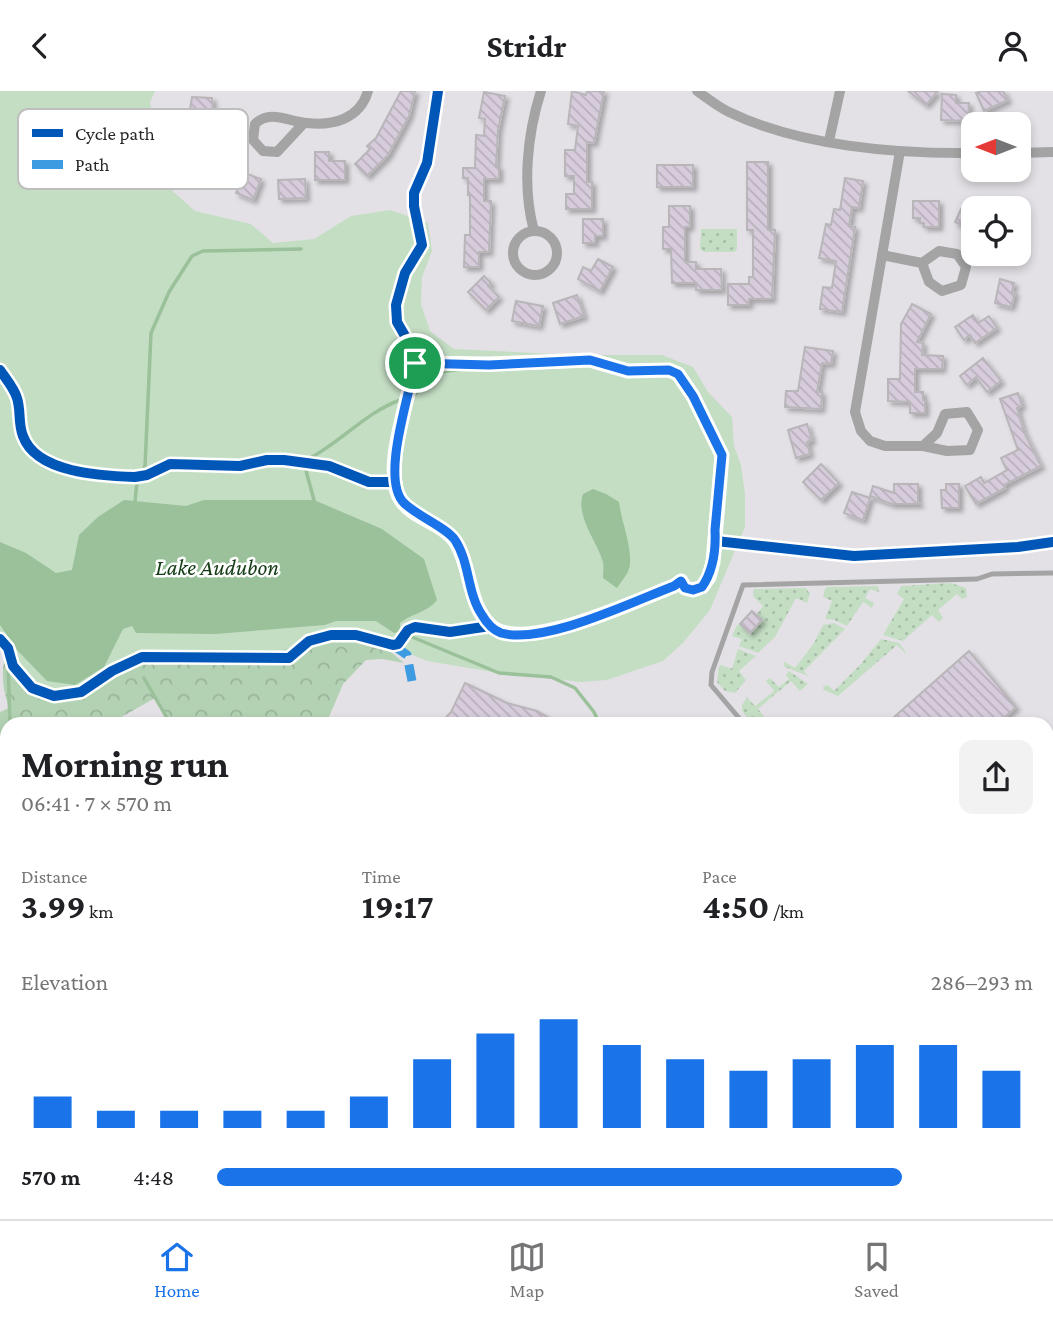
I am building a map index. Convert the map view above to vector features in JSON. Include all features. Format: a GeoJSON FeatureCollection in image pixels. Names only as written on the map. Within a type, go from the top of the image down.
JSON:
{"type":"FeatureCollection","features":[{"type":"Feature","properties":{"kind":"street"},"geometry":{"type":"LineString","coordinates":[[304,123],[281,150],[273,153],[258,148],[253,140],[253,129],[262,119],[275,117],[304,123],[329,124],[346,119],[361,106],[368,91]]}},
{"type":"Feature","properties":{"kind":"street"},"geometry":{"type":"LineString","coordinates":[[534,231],[528,204],[529,157],[541,91]]}},
{"type":"Feature","properties":{"kind":"street"},"geometry":{"type":"LineString","coordinates":[[697,91],[727,111],[801,137],[900,151],[961,153]]}},
{"type":"Feature","properties":{"kind":"street"},"geometry":{"type":"LineString","coordinates":[[829,141],[840,91]]}},
{"type":"Feature","properties":{"kind":"street"},"geometry":{"type":"LineString","coordinates":[[900,151],[855,412],[861,431],[870,441],[885,446],[970,450],[978,430],[967,412],[945,414],[937,433],[923,446]]}},
{"type":"Feature","properties":{"kind":"street"},"geometry":{"type":"LineString","coordinates":[[1031,153],[1053,152]]}},
{"type":"Feature","properties":{"kind":"street"},"geometry":{"type":"LineString","coordinates":[[534,231],[549,236],[557,255],[551,268],[538,275],[524,272],[513,254],[517,240],[534,231]]}},
{"type":"Feature","properties":{"kind":"street"},"geometry":{"type":"LineString","coordinates":[[882,255],[922,263],[939,251],[957,254],[966,267],[961,285],[942,291],[929,282],[922,263]]}},
{"type":"Feature","properties":{"kind":"lane"},"geometry":{"type":"LineString","coordinates":[[738,717],[711,685],[712,672],[743,585],[977,579],[992,575],[1053,573]]}},
{"type":"Feature","properties":{"kind":"shaded area"},"geometry":{"type":"Polygon","coordinates":[[[0,91],[155,91],[150,102],[152,109],[18,109],[18,189],[170,189],[195,211],[251,224],[273,243],[314,239],[351,216],[390,210],[428,223],[432,251],[422,277],[421,304],[430,331],[454,349],[573,355],[662,355],[693,367],[708,392],[732,417],[734,446],[741,465],[745,494],[745,527],[710,610],[683,643],[663,661],[607,680],[581,682],[499,673],[427,661],[372,638],[331,635],[253,659],[142,657],[99,680],[84,699],[43,692],[26,682],[0,639],[0,91]]]}},
{"type":"Feature","properties":{"kind":"shaded area"},"geometry":{"type":"Polygon","coordinates":[[[701,229],[737,229],[737,249],[734,252],[704,252],[700,249],[701,229]]]}},
{"type":"Feature","properties":{"kind":"shaded area"},"geometry":{"type":"Polygon","coordinates":[[[951,583],[966,588],[967,597],[962,599],[957,594],[938,610],[943,618],[939,622],[932,615],[903,641],[883,635],[904,599],[897,594],[901,586],[951,583]]]}},
{"type":"Feature","properties":{"kind":"shaded area"},"geometry":{"type":"Polygon","coordinates":[[[878,586],[879,592],[870,589],[865,598],[874,603],[872,608],[863,602],[847,626],[825,619],[832,601],[823,597],[827,587],[878,586]]]}},
{"type":"Feature","properties":{"kind":"shaded area"},"geometry":{"type":"Polygon","coordinates":[[[806,588],[810,594],[807,603],[796,598],[775,637],[758,653],[739,646],[742,639],[732,636],[737,625],[740,624],[750,633],[762,620],[756,615],[763,606],[753,596],[754,589],[806,588]]]}},
{"type":"Feature","properties":{"kind":"shaded area"},"geometry":{"type":"Polygon","coordinates":[[[834,623],[845,629],[804,671],[808,676],[785,667],[785,662],[795,668],[814,643],[823,625],[834,623]]]}},
{"type":"Feature","properties":{"kind":"shaded area"},"geometry":{"type":"Polygon","coordinates":[[[881,639],[899,643],[906,652],[897,645],[838,696],[824,690],[823,686],[828,685],[834,691],[881,639]]]}},
{"type":"Feature","properties":{"kind":"shaded area"},"geometry":{"type":"Polygon","coordinates":[[[738,649],[756,656],[739,671],[746,680],[735,693],[725,691],[717,682],[719,667],[721,665],[732,669],[738,649]]]}},
{"type":"Feature","properties":{"kind":"shaded area"},"geometry":{"type":"Polygon","coordinates":[[[789,671],[808,684],[800,691],[791,681],[758,709],[764,717],[747,717],[742,711],[742,705],[747,697],[755,706],[774,691],[766,681],[770,678],[779,687],[789,679],[786,675],[789,671]]]}},
{"type":"Feature","properties":{"kind":"green space"},"geometry":{"type":"Polygon","coordinates":[[[354,621],[404,663],[382,659],[366,660],[343,684],[329,717],[167,717],[155,698],[121,717],[0,717],[0,712],[9,708],[3,678],[8,648],[13,666],[127,648],[354,621]]]}},
{"type":"Feature","properties":{"kind":"water"},"geometry":{"type":"Polygon","coordinates":[[[593,489],[619,502],[630,562],[628,571],[617,588],[603,578],[603,562],[584,520],[581,502],[583,494],[593,489]]]}},
{"type":"Feature","properties":{"kind":"water","name":"Lake Audubon"},"geometry":{"type":"Polygon","coordinates":[[[124,500],[186,506],[204,500],[314,500],[382,529],[424,559],[437,600],[429,608],[400,623],[400,632],[394,633],[376,621],[336,621],[325,625],[215,634],[136,633],[132,626],[123,629],[104,667],[75,685],[47,681],[18,651],[0,625],[0,542],[26,553],[56,573],[72,570],[79,535],[98,517],[124,500]]]}},
{"type":"Feature","properties":{"kind":"building"},"geometry":{"type":"Polygon","coordinates":[[[401,91],[415,91],[409,116],[388,155],[367,176],[355,164],[370,149],[367,146],[376,138],[401,91]]]}},
{"type":"Feature","properties":{"kind":"building"},"geometry":{"type":"Polygon","coordinates":[[[572,91],[586,95],[587,91],[604,91],[594,143],[587,142],[587,182],[592,182],[592,209],[566,209],[566,194],[574,194],[574,176],[565,176],[565,150],[575,150],[578,126],[568,124],[572,91]]]}},
{"type":"Feature","properties":{"kind":"building"},"geometry":{"type":"Polygon","coordinates":[[[908,91],[938,91],[926,105],[908,91]]]}},
{"type":"Feature","properties":{"kind":"building"},"geometry":{"type":"Polygon","coordinates":[[[1003,91],[1008,100],[984,111],[976,93],[1003,91]]]}},
{"type":"Feature","properties":{"kind":"building"},"geometry":{"type":"Polygon","coordinates":[[[484,92],[505,96],[498,130],[496,167],[499,167],[499,179],[484,179],[484,201],[491,201],[489,252],[479,252],[479,267],[464,267],[465,235],[470,235],[470,195],[468,178],[463,178],[463,168],[475,168],[476,135],[484,136],[485,119],[479,118],[484,92]]]}},
{"type":"Feature","properties":{"kind":"building"},"geometry":{"type":"Polygon","coordinates":[[[942,94],[956,95],[956,103],[969,103],[968,112],[961,112],[961,121],[941,120],[942,94]]]}},
{"type":"Feature","properties":{"kind":"building"},"geometry":{"type":"Polygon","coordinates":[[[192,97],[212,98],[213,109],[190,109],[192,97]]]}},
{"type":"Feature","properties":{"kind":"building"},"geometry":{"type":"Polygon","coordinates":[[[315,152],[329,152],[329,161],[345,161],[345,180],[315,180],[315,152]]]}},
{"type":"Feature","properties":{"kind":"building"},"geometry":{"type":"Polygon","coordinates":[[[747,162],[768,162],[768,230],[775,230],[772,299],[749,299],[749,305],[728,305],[728,284],[749,284],[749,277],[753,277],[753,230],[747,230],[747,162]]]}},
{"type":"Feature","properties":{"kind":"building"},"geometry":{"type":"Polygon","coordinates":[[[657,165],[693,165],[693,187],[657,187],[657,165]]]}},
{"type":"Feature","properties":{"kind":"building"},"geometry":{"type":"Polygon","coordinates":[[[248,174],[261,179],[253,200],[236,193],[238,189],[248,189],[248,174]]]}},
{"type":"Feature","properties":{"kind":"building"},"geometry":{"type":"Polygon","coordinates":[[[845,178],[863,181],[859,208],[852,207],[849,226],[855,227],[842,312],[820,309],[823,287],[832,288],[836,261],[819,258],[826,224],[831,225],[834,209],[840,210],[845,178]]]}},
{"type":"Feature","properties":{"kind":"building"},"geometry":{"type":"Polygon","coordinates":[[[305,179],[306,198],[279,199],[278,180],[305,179]]]}},
{"type":"Feature","properties":{"kind":"building"},"geometry":{"type":"Polygon","coordinates":[[[913,201],[939,201],[939,227],[924,227],[920,218],[913,218],[913,201]]]}},
{"type":"Feature","properties":{"kind":"building"},"geometry":{"type":"Polygon","coordinates":[[[669,206],[690,206],[690,227],[685,227],[685,262],[696,262],[696,269],[721,269],[722,290],[696,290],[696,283],[672,283],[671,249],[663,249],[663,227],[669,227],[669,206]]]}},
{"type":"Feature","properties":{"kind":"building"},"geometry":{"type":"Polygon","coordinates":[[[961,209],[961,225],[955,222],[961,209]]]}},
{"type":"Feature","properties":{"kind":"building"},"geometry":{"type":"Polygon","coordinates":[[[583,219],[603,219],[603,236],[595,236],[595,243],[583,243],[583,219]]]}},
{"type":"Feature","properties":{"kind":"building"},"geometry":{"type":"Polygon","coordinates":[[[598,259],[613,267],[600,291],[578,279],[583,267],[591,271],[598,259]]]}},
{"type":"Feature","properties":{"kind":"building"},"geometry":{"type":"Polygon","coordinates":[[[484,276],[491,283],[488,286],[499,297],[486,310],[468,292],[484,276]]]}},
{"type":"Feature","properties":{"kind":"building"},"geometry":{"type":"Polygon","coordinates":[[[1000,279],[1014,283],[1012,292],[1015,293],[1011,307],[995,303],[1000,279]]]}},
{"type":"Feature","properties":{"kind":"building"},"geometry":{"type":"Polygon","coordinates":[[[577,295],[584,316],[560,324],[553,303],[577,295]]]}},
{"type":"Feature","properties":{"kind":"building"},"geometry":{"type":"Polygon","coordinates":[[[516,301],[543,306],[539,326],[512,321],[516,301]]]}},
{"type":"Feature","properties":{"kind":"building"},"geometry":{"type":"Polygon","coordinates":[[[912,304],[931,314],[917,342],[923,343],[922,355],[943,356],[942,369],[915,369],[915,392],[923,392],[925,413],[910,413],[910,402],[888,401],[888,379],[900,379],[901,324],[912,304]]]}},
{"type":"Feature","properties":{"kind":"building"},"geometry":{"type":"Polygon","coordinates":[[[973,315],[978,323],[989,316],[997,328],[975,343],[970,335],[964,340],[955,327],[973,315]]]}},
{"type":"Feature","properties":{"kind":"building"},"geometry":{"type":"Polygon","coordinates":[[[805,347],[833,351],[831,364],[822,363],[817,392],[822,392],[821,409],[785,407],[786,391],[798,391],[805,347]]]}},
{"type":"Feature","properties":{"kind":"building"},"geometry":{"type":"Polygon","coordinates":[[[983,358],[1001,381],[987,392],[976,377],[967,385],[960,376],[983,358]]]}},
{"type":"Feature","properties":{"kind":"building"},"geometry":{"type":"Polygon","coordinates":[[[1018,393],[1022,406],[1017,408],[1024,432],[1041,466],[1004,485],[1005,488],[976,504],[965,486],[981,477],[984,483],[1007,470],[1001,458],[1018,450],[1000,399],[1018,393]]]}},
{"type":"Feature","properties":{"kind":"building"},"geometry":{"type":"Polygon","coordinates":[[[807,424],[812,440],[807,442],[810,454],[796,458],[788,430],[807,424]]]}},
{"type":"Feature","properties":{"kind":"building"},"geometry":{"type":"Polygon","coordinates":[[[821,464],[839,483],[821,500],[803,482],[821,464]]]}},
{"type":"Feature","properties":{"kind":"building"},"geometry":{"type":"Polygon","coordinates":[[[894,484],[918,484],[920,504],[892,504],[870,496],[873,486],[894,493],[894,484]]]}},
{"type":"Feature","properties":{"kind":"building"},"geometry":{"type":"Polygon","coordinates":[[[946,484],[959,484],[959,508],[942,508],[941,490],[946,490],[946,484]]]}},
{"type":"Feature","properties":{"kind":"building"},"geometry":{"type":"Polygon","coordinates":[[[852,492],[870,498],[863,520],[844,513],[852,492]]]}},
{"type":"Feature","properties":{"kind":"building"},"geometry":{"type":"Polygon","coordinates":[[[752,611],[762,620],[750,633],[740,624],[752,611]]]}},
{"type":"Feature","properties":{"kind":"building"},"geometry":{"type":"Polygon","coordinates":[[[969,651],[1016,707],[1005,717],[894,717],[969,651]]]}},
{"type":"Feature","properties":{"kind":"building"},"geometry":{"type":"Polygon","coordinates":[[[465,683],[507,703],[537,711],[547,717],[446,717],[465,683]]]}},
{"type":"Feature","properties":{"kind":"waterway"},"geometry":{"type":"LineString","coordinates":[[142,472],[145,466],[151,333],[169,292],[192,256],[203,251],[301,249]]}},
{"type":"Feature","properties":{"kind":"waterway"},"geometry":{"type":"LineString","coordinates":[[414,395],[438,372],[464,369]]}},
{"type":"Feature","properties":{"kind":"waterway"},"geometry":{"type":"LineString","coordinates":[[312,457],[366,419],[400,400]]}},
{"type":"Feature","properties":{"kind":"waterway"},"geometry":{"type":"LineString","coordinates":[[305,467],[314,500]]}},
{"type":"Feature","properties":{"kind":"waterway"},"geometry":{"type":"LineString","coordinates":[[135,501],[137,482]]}},
{"type":"Feature","properties":{"kind":"waterway"},"geometry":{"type":"LineString","coordinates":[[400,632],[499,673],[551,677],[575,688],[596,717]]}},
{"type":"Feature","properties":{"kind":"waterway"},"geometry":{"type":"LineString","coordinates":[[8,663],[10,717]]}},
{"type":"Feature","properties":{"kind":"waterway"},"geometry":{"type":"LineString","coordinates":[[144,678],[166,717]]}},
{"type":"Feature","properties":{"kind":"marked path"},"geometry":{"type":"LineString","coordinates":[[393,645],[407,655],[412,681]]}},
{"type":"Feature","properties":{"kind":"cycle path"},"geometry":{"type":"LineString","coordinates":[[415,363],[489,364],[590,360],[628,371],[669,370],[678,374],[693,396],[722,455],[713,562],[709,577],[702,587],[693,590],[685,588],[681,581],[579,623],[525,634],[504,632],[489,624],[482,616],[462,556],[453,538],[414,513],[401,500],[395,486],[394,469],[416,355],[397,322],[396,305],[405,273],[422,245],[414,193],[427,163],[438,91]]}},
{"type":"Feature","properties":{"kind":"cycle path"},"geometry":{"type":"LineString","coordinates":[[0,370],[16,394],[21,431],[30,448],[41,458],[72,470],[135,477],[147,475],[170,464],[240,466],[267,460],[284,460],[329,466],[369,482],[395,482]]}},
{"type":"Feature","properties":{"kind":"cycle path"},"geometry":{"type":"LineString","coordinates":[[716,541],[854,556],[1018,547],[1053,542]]}},
{"type":"Feature","properties":{"kind":"cycle path"},"geometry":{"type":"LineString","coordinates":[[0,639],[8,648],[13,666],[32,688],[54,696],[81,692],[112,671],[142,657],[289,658],[309,641],[331,635],[356,635],[393,645],[398,644],[408,630],[415,627],[450,632],[490,626]]}},
{"type":"Feature","properties":{"kind":"route"},"geometry":{"type":"LineString","coordinates":[[590,360],[628,371],[669,370],[678,374],[693,396],[722,455],[713,562],[709,577],[702,587],[693,590],[685,588],[681,581],[568,627],[530,635],[500,633],[490,626],[478,608],[455,539],[426,521],[403,502],[398,491],[394,459],[415,363],[489,365],[526,361],[590,360]]}}]}
